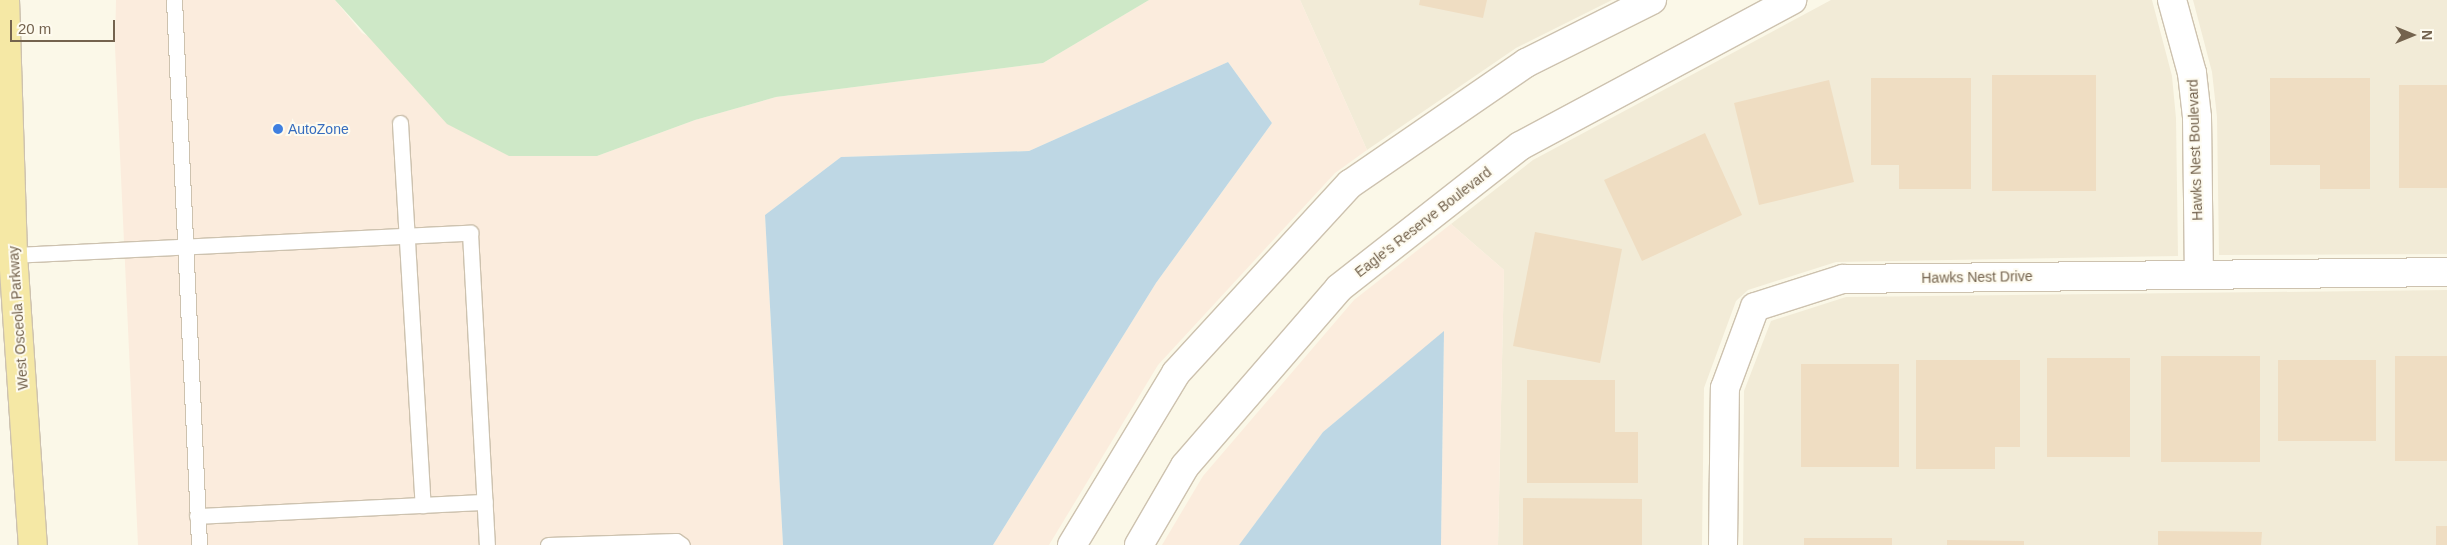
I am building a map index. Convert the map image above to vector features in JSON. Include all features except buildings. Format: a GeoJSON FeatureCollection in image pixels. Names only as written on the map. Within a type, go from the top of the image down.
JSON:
{"type":"FeatureCollection","features":[{"type":"Feature","properties":{"kind":"main road","name":"West Osceola Parkway"},"geometry":{"type":"LineString","coordinates":[[5,0],[13,255],[33,545]]}},
{"type":"Feature","properties":{"kind":"street"},"geometry":{"type":"LineString","coordinates":[[1072,545],[1176,373],[1350,184],[1526,63],[1652,0]]}},
{"type":"Feature","properties":{"kind":"street","name":"Eagle's Reserve Boulevard"},"geometry":{"type":"LineString","coordinates":[[1139,545],[1185,466],[1339,288],[1520,146],[1792,0]]}},
{"type":"Feature","properties":{"kind":"street","name":"Hawks Nest Boulevard"},"geometry":{"type":"LineString","coordinates":[[2172,0],[2192,73],[2197,117],[2199,273]]}},
{"type":"Feature","properties":{"kind":"street","name":"Hawks Nest Drive"},"geometry":{"type":"LineString","coordinates":[[1723,545],[1725,388],[1755,307],[1843,279],[2199,273],[2447,272]]}},
{"type":"Feature","properties":{"kind":"lane"},"geometry":{"type":"LineString","coordinates":[[174,0],[199,545]]}},
{"type":"Feature","properties":{"kind":"lane"},"geometry":{"type":"LineString","coordinates":[[400,122],[423,505]]}},
{"type":"Feature","properties":{"kind":"lane"},"geometry":{"type":"LineString","coordinates":[[13,255],[470,233],[487,545]]}},
{"type":"Feature","properties":{"kind":"lane"},"geometry":{"type":"LineString","coordinates":[[197,516],[485,502]]}},
{"type":"Feature","properties":{"kind":"lane"},"geometry":{"type":"LineString","coordinates":[[548,545],[676,541],[682,545]]}},
{"type":"Feature","properties":{"kind":"shaded area"},"geometry":{"type":"Polygon","coordinates":[[[116,0],[335,0],[362,33],[597,156],[695,120],[776,97],[1043,63],[1149,0],[1300,0],[1367,150],[1335,173],[1158,365],[1049,545],[993,545],[1156,283],[1272,123],[1228,62],[1029,151],[841,157],[765,215],[783,545],[138,545],[115,47],[116,0]]]}},
{"type":"Feature","properties":{"kind":"shaded area"},"geometry":{"type":"Polygon","coordinates":[[[1300,0],[1612,0],[1516,48],[1367,150],[1300,0]]]}},
{"type":"Feature","properties":{"kind":"shaded area"},"geometry":{"type":"Polygon","coordinates":[[[1831,0],[2152,0],[2172,76],[2176,118],[2178,256],[1836,262],[1748,290],[1736,301],[1704,388],[1702,545],[1498,545],[1504,270],[1451,224],[1533,160],[1831,0]]]}},
{"type":"Feature","properties":{"kind":"shaded area"},"geometry":{"type":"Polygon","coordinates":[[[2193,0],[2447,0],[2447,254],[2219,255],[2217,117],[2212,72],[2193,0]]]}},
{"type":"Feature","properties":{"kind":"shaded area"},"geometry":{"type":"Polygon","coordinates":[[[1451,224],[1504,270],[1498,545],[1441,545],[1444,332],[1323,432],[1239,545],[1162,545],[1203,476],[1354,300],[1451,224]]]}},
{"type":"Feature","properties":{"kind":"shaded area"},"geometry":{"type":"Polygon","coordinates":[[[2447,290],[2447,545],[1743,545],[1744,391],[1771,321],[1846,297],[2447,290]]]}},
{"type":"Feature","properties":{"kind":"green space"},"geometry":{"type":"Polygon","coordinates":[[[335,0],[1149,0],[1043,63],[776,97],[695,120],[597,156],[509,156],[447,124],[335,0]]]}},
{"type":"Feature","properties":{"kind":"water"},"geometry":{"type":"Polygon","coordinates":[[[1228,62],[1272,123],[1156,283],[993,545],[783,545],[765,215],[841,157],[1029,151],[1228,62]]]}},
{"type":"Feature","properties":{"kind":"water"},"geometry":{"type":"Polygon","coordinates":[[[1444,331],[1441,545],[1239,545],[1323,432],[1444,331]]]}},
{"type":"Feature","properties":{"kind":"place","name":"AutoZone"},"geometry":{"type":"Point","coordinates":[278,129]}}]}
